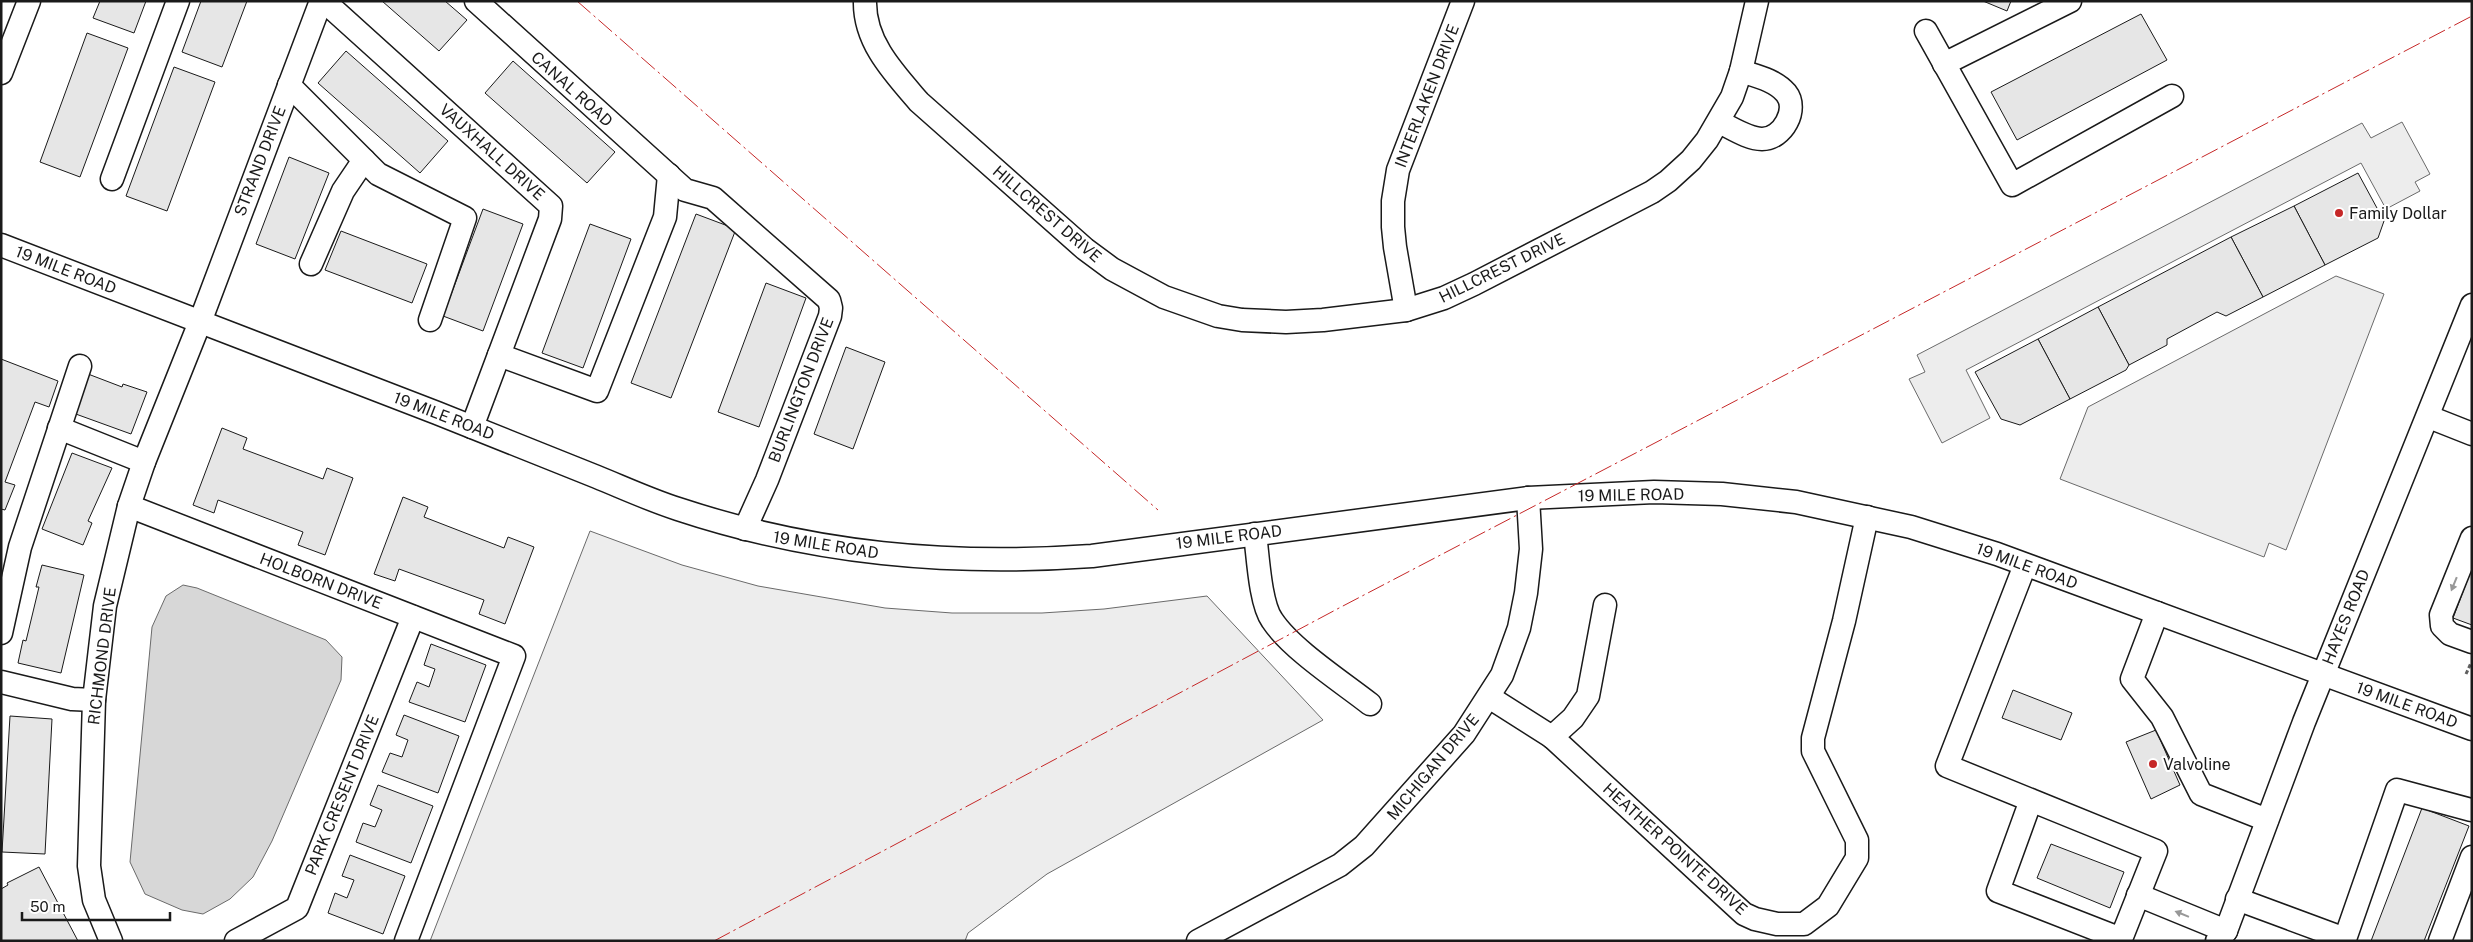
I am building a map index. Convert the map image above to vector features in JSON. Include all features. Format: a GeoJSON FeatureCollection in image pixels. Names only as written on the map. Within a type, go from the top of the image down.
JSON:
{"type":"FeatureCollection","features":[{"type":"Feature","properties":{"kind":"street"},"geometry":{"type":"LineString","coordinates":[[1,73],[29,1]]}},
{"type":"Feature","properties":{"kind":"street"},"geometry":{"type":"LineString","coordinates":[[112,179],[178,1]]}},
{"type":"Feature","properties":{"kind":"street","name":"STRAND DRIVE"},"geometry":{"type":"LineString","coordinates":[[200,322],[289,85],[323,1]]}},
{"type":"Feature","properties":{"kind":"street","name":"VAUXHALL DRIVE"},"geometry":{"type":"LineString","coordinates":[[323,1],[551,206],[550,219],[472,427]]}},
{"type":"Feature","properties":{"kind":"street","name":"CANAL ROAD"},"geometry":{"type":"LineString","coordinates":[[476,1],[669,175]]}},
{"type":"Feature","properties":{"kind":"street","name":"HILLCREST DRIVE"},"geometry":{"type":"LineString","coordinates":[[865,1],[866,21],[872,40],[899,79],[919,102],[1085,249],[1137,284],[1189,307],[1218,316],[1242,320],[1286,322],[1406,310],[1444,298],[1652,192],[1691,160],[1719,122],[1732,97],[1741,71],[1757,1]]}},
{"type":"Feature","properties":{"kind":"street","name":"INTERLAKEN DRIVE"},"geometry":{"type":"LineString","coordinates":[[1406,310],[1394,248],[1393,201],[1398,170],[1463,1]]}},
{"type":"Feature","properties":{"kind":"street"},"geometry":{"type":"LineString","coordinates":[[1944,64],[2070,1]]}},
{"type":"Feature","properties":{"kind":"street"},"geometry":{"type":"LineString","coordinates":[[1926,31],[2012,185],[2172,96]]}},
{"type":"Feature","properties":{"kind":"street"},"geometry":{"type":"LineString","coordinates":[[1719,122],[1746,135],[1764,139],[1777,134],[1786,122],[1791,108],[1786,93],[1767,80],[1741,71]]}},
{"type":"Feature","properties":{"kind":"street"},"geometry":{"type":"LineString","coordinates":[[289,85],[378,174],[464,218],[430,320]]}},
{"type":"Feature","properties":{"kind":"street"},"geometry":{"type":"LineString","coordinates":[[312,264],[343,191],[364,160]]}},
{"type":"Feature","properties":{"kind":"street"},"geometry":{"type":"LineString","coordinates":[[500,355],[597,391],[665,217],[669,175]]}},
{"type":"Feature","properties":{"kind":"street","name":"BURLINGTON DRIVE"},"geometry":{"type":"LineString","coordinates":[[669,175],[685,190],[714,198],[825,295],[831,308],[771,471],[745,529]]}},
{"type":"Feature","properties":{"kind":"street","name":"19 MILE ROAD"},"geometry":{"type":"LineString","coordinates":[[1,246],[472,427],[674,508],[745,529],[834,548],[901,556],[969,560],[1038,560],[1092,556],[1528,498],[1654,492],[1722,494],[1796,502],[1867,517],[1956,541],[2157,612],[2472,729]]}},
{"type":"Feature","properties":{"kind":"street","name":"HAYES ROAD"},"geometry":{"type":"LineString","coordinates":[[2224,938],[2237,899],[2323,675],[2472,305]]}},
{"type":"Feature","properties":{"kind":"street","name":"RICHMOND DRIVE"},"geometry":{"type":"LineString","coordinates":[[111,941],[94,900],[89,866],[94,700],[105,606],[129,506],[144,462],[200,322]]}},
{"type":"Feature","properties":{"kind":"street"},"geometry":{"type":"LineString","coordinates":[[1,633],[20,547],[80,366]]}},
{"type":"Feature","properties":{"kind":"street"},"geometry":{"type":"LineString","coordinates":[[2428,417],[2472,434]]}},
{"type":"Feature","properties":{"kind":"street"},"geometry":{"type":"LineString","coordinates":[[59,428],[144,462]]}},
{"type":"Feature","properties":{"kind":"street","name":"MICHIGAN DRIVE"},"geometry":{"type":"LineString","coordinates":[[1198,941],[1340,864],[1364,846],[1464,734],[1502,675],[1524,610],[1530,549],[1528,498]]}},
{"type":"Feature","properties":{"kind":"street","name":"HOLBORN DRIVE"},"geometry":{"type":"LineString","coordinates":[[129,506],[514,656],[406,941]]}},
{"type":"Feature","properties":{"kind":"street","name":"HEATHER POINTE DRIVE"},"geometry":{"type":"LineString","coordinates":[[1489,697],[1552,737],[1744,914],[1805,932],[1828,906],[1856,858],[1857,840],[1813,751],[1813,738],[1844,621],[1867,517]]}},
{"type":"Feature","properties":{"kind":"street"},"geometry":{"type":"LineString","coordinates":[[1255,534],[1263,594],[1271,619],[1299,648],[1370,704]]}},
{"type":"Feature","properties":{"kind":"street"},"geometry":{"type":"LineString","coordinates":[[2472,538],[2441,615],[2442,626],[2450,634],[2472,642]]}},
{"type":"Feature","properties":{"kind":"street"},"geometry":{"type":"LineString","coordinates":[[2025,565],[1947,766],[2156,851],[2121,939],[1998,891],[2030,800]]}},
{"type":"Feature","properties":{"kind":"street"},"geometry":{"type":"LineString","coordinates":[[1552,737],[1573,718],[1588,696],[1605,605]]}},
{"type":"Feature","properties":{"kind":"street"},"geometry":{"type":"LineString","coordinates":[[2157,612],[2132,679],[2162,717],[2201,794],[2267,820]]}},
{"type":"Feature","properties":{"kind":"street","name":"PARK CRESENT DRIVE"},"geometry":{"type":"LineString","coordinates":[[236,941],[297,908],[413,617]]}},
{"type":"Feature","properties":{"kind":"street"},"geometry":{"type":"LineString","coordinates":[[1,682],[72,699],[94,700]]}},
{"type":"Feature","properties":{"kind":"street"},"geometry":{"type":"LineString","coordinates":[[2237,899],[2344,940],[2397,790],[2472,810]]}},
{"type":"Feature","properties":{"kind":"street"},"geometry":{"type":"LineString","coordinates":[[2440,941],[2472,857]]}},
{"type":"Feature","properties":{"kind":"street"},"geometry":{"type":"LineString","coordinates":[[2138,895],[2224,938]]}},
{"type":"Feature","properties":{"kind":"path"},"geometry":{"type":"LineString","coordinates":[[2466,674],[2472,660]]}},
{"type":"Feature","properties":{"kind":"shaded area"},"geometry":{"type":"Polygon","coordinates":[[[2402,122],[2430,174],[2415,182],[2420,191],[2386,209],[2361,163],[1966,370],[1990,418],[1942,443],[1909,379],[1925,372],[1917,355],[2362,123],[2371,138],[2402,122]]]}},
{"type":"Feature","properties":{"kind":"shaded area"},"geometry":{"type":"Polygon","coordinates":[[[2336,276],[2384,294],[2286,550],[2269,543],[2264,557],[2060,479],[2088,407],[2336,276]]]}},
{"type":"Feature","properties":{"kind":"shaded area"},"geometry":{"type":"Polygon","coordinates":[[[590,531],[682,565],[758,586],[885,608],[952,613],[1042,613],[1104,609],[1207,596],[1323,720],[1047,874],[968,933],[965,941],[430,941],[590,531]]]}},
{"type":"Feature","properties":{"kind":"shaded area"},"geometry":{"type":"Polygon","coordinates":[[[183,585],[197,588],[326,640],[342,657],[341,680],[272,841],[253,877],[230,899],[203,914],[182,910],[145,894],[130,862],[152,627],[166,596],[183,585]]]}},
{"type":"Feature","properties":{"kind":"building"},"geometry":{"type":"Polygon","coordinates":[[[100,1],[146,1],[134,33],[93,18],[100,1]]]}},
{"type":"Feature","properties":{"kind":"building"},"geometry":{"type":"Polygon","coordinates":[[[201,1],[247,1],[222,67],[182,52],[201,1]]]}},
{"type":"Feature","properties":{"kind":"building"},"geometry":{"type":"Polygon","coordinates":[[[382,1],[445,1],[467,20],[439,51],[382,1]]]}},
{"type":"Feature","properties":{"kind":"building"},"geometry":{"type":"Polygon","coordinates":[[[1983,1],[2011,1],[2007,11],[1983,1]]]}},
{"type":"Feature","properties":{"kind":"building"},"geometry":{"type":"Polygon","coordinates":[[[2141,14],[2167,60],[2017,140],[1991,92],[2141,14]]]}},
{"type":"Feature","properties":{"kind":"building"},"geometry":{"type":"Polygon","coordinates":[[[87,33],[128,48],[80,177],[40,162],[87,33]]]}},
{"type":"Feature","properties":{"kind":"building"},"geometry":{"type":"Polygon","coordinates":[[[346,51],[448,141],[420,173],[318,83],[346,51]]]}},
{"type":"Feature","properties":{"kind":"building"},"geometry":{"type":"Polygon","coordinates":[[[513,61],[615,152],[587,183],[485,93],[513,61]]]}},
{"type":"Feature","properties":{"kind":"building"},"geometry":{"type":"Polygon","coordinates":[[[174,67],[215,82],[167,211],[126,196],[174,67]]]}},
{"type":"Feature","properties":{"kind":"building"},"geometry":{"type":"Polygon","coordinates":[[[289,157],[329,173],[295,259],[256,244],[289,157]]]}},
{"type":"Feature","properties":{"kind":"building","name":"Family Dollar"},"geometry":{"type":"Polygon","coordinates":[[[2358,173],[2384,221],[2378,238],[2325,265],[2294,206],[2358,173]]]}},
{"type":"Feature","properties":{"kind":"building"},"geometry":{"type":"Polygon","coordinates":[[[2294,206],[2325,265],[2263,297],[2231,237],[2294,206]]]}},
{"type":"Feature","properties":{"kind":"building"},"geometry":{"type":"Polygon","coordinates":[[[483,209],[523,224],[483,331],[443,316],[483,209]]]}},
{"type":"Feature","properties":{"kind":"building"},"geometry":{"type":"Polygon","coordinates":[[[696,214],[736,229],[671,398],[631,383],[696,214]]]}},
{"type":"Feature","properties":{"kind":"building"},"geometry":{"type":"Polygon","coordinates":[[[590,224],[631,239],[583,368],[542,353],[590,224]]]}},
{"type":"Feature","properties":{"kind":"building"},"geometry":{"type":"Polygon","coordinates":[[[341,231],[427,264],[412,303],[325,270],[341,231]]]}},
{"type":"Feature","properties":{"kind":"building"},"geometry":{"type":"Polygon","coordinates":[[[2231,237],[2263,297],[2226,316],[2217,312],[2167,339],[2167,345],[2129,365],[2098,307],[2231,237]]]}},
{"type":"Feature","properties":{"kind":"building"},"geometry":{"type":"Polygon","coordinates":[[[766,283],[806,298],[759,427],[718,412],[766,283]]]}},
{"type":"Feature","properties":{"kind":"building"},"geometry":{"type":"Polygon","coordinates":[[[2098,307],[2129,365],[2126,370],[2070,399],[2038,339],[2098,307]]]}},
{"type":"Feature","properties":{"kind":"building"},"geometry":{"type":"Polygon","coordinates":[[[2038,339],[2070,399],[2020,425],[2001,419],[1975,372],[2038,339]]]}},
{"type":"Feature","properties":{"kind":"building"},"geometry":{"type":"Polygon","coordinates":[[[846,347],[885,362],[853,449],[814,434],[846,347]]]}},
{"type":"Feature","properties":{"kind":"building"},"geometry":{"type":"Polygon","coordinates":[[[1,359],[58,381],[49,407],[35,402],[5,482],[15,485],[5,510],[1,509],[1,359]]]}},
{"type":"Feature","properties":{"kind":"building"},"geometry":{"type":"Polygon","coordinates":[[[88,374],[122,387],[123,384],[147,392],[131,434],[73,413],[88,374]]]}},
{"type":"Feature","properties":{"kind":"building"},"geometry":{"type":"Polygon","coordinates":[[[222,428],[247,438],[243,449],[323,479],[327,468],[353,478],[325,555],[298,545],[303,532],[218,500],[214,513],[193,505],[222,428]]]}},
{"type":"Feature","properties":{"kind":"building"},"geometry":{"type":"Polygon","coordinates":[[[72,453],[112,468],[88,521],[92,523],[83,545],[42,529],[72,453]]]}},
{"type":"Feature","properties":{"kind":"building"},"geometry":{"type":"Polygon","coordinates":[[[403,497],[428,507],[424,517],[504,548],[508,537],[534,547],[505,624],[479,614],[484,600],[399,569],[395,581],[374,574],[403,497]]]}},
{"type":"Feature","properties":{"kind":"building"},"geometry":{"type":"Polygon","coordinates":[[[42,565],[84,575],[61,673],[18,663],[23,640],[26,641],[39,587],[36,587],[42,565]]]}},
{"type":"Feature","properties":{"kind":"building"},"geometry":{"type":"Polygon","coordinates":[[[2472,568],[2472,625],[2453,618],[2472,568]]]}},
{"type":"Feature","properties":{"kind":"building"},"geometry":{"type":"Polygon","coordinates":[[[431,644],[486,665],[465,722],[409,702],[417,682],[429,687],[435,669],[424,665],[431,644]]]}},
{"type":"Feature","properties":{"kind":"building"},"geometry":{"type":"Polygon","coordinates":[[[2013,690],[2072,713],[2061,740],[2002,718],[2013,690]]]}},
{"type":"Feature","properties":{"kind":"building"},"geometry":{"type":"Polygon","coordinates":[[[404,715],[459,736],[438,793],[382,772],[390,753],[402,757],[408,740],[396,735],[404,715]]]}},
{"type":"Feature","properties":{"kind":"building"},"geometry":{"type":"Polygon","coordinates":[[[10,716],[52,719],[45,854],[2,852],[10,716]]]}},
{"type":"Feature","properties":{"kind":"building","name":"Valvoline"},"geometry":{"type":"Polygon","coordinates":[[[2156,730],[2180,785],[2151,799],[2126,742],[2156,730]]]}},
{"type":"Feature","properties":{"kind":"building"},"geometry":{"type":"Polygon","coordinates":[[[378,785],[433,806],[411,863],[356,842],[363,823],[375,827],[382,810],[370,805],[378,785]]]}},
{"type":"Feature","properties":{"kind":"building"},"geometry":{"type":"Polygon","coordinates":[[[2422,808],[2469,826],[2424,941],[2371,941],[2422,808]]]}},
{"type":"Feature","properties":{"kind":"building"},"geometry":{"type":"Polygon","coordinates":[[[2051,844],[2124,872],[2110,908],[2037,878],[2051,844]]]}},
{"type":"Feature","properties":{"kind":"building"},"geometry":{"type":"Polygon","coordinates":[[[350,855],[405,876],[383,934],[328,913],[335,893],[347,898],[354,880],[342,876],[350,855]]]}},
{"type":"Feature","properties":{"kind":"building"},"geometry":{"type":"Polygon","coordinates":[[[39,867],[78,941],[1,941],[1,889],[8,885],[7,883],[39,867]]]}},
{"type":"Feature","properties":{"kind":"power"},"geometry":{"type":"LineString","coordinates":[[577,1],[1158,510]]}},
{"type":"Feature","properties":{"kind":"power"},"geometry":{"type":"LineString","coordinates":[[714,941],[1341,607],[2472,16]]}},
{"type":"Feature","properties":{"kind":"place","name":"Family Dollar"},"geometry":{"type":"Point","coordinates":[2339,213]}},
{"type":"Feature","properties":{"kind":"place","name":"Valvoline"},"geometry":{"type":"Point","coordinates":[2153,764]}}]}
